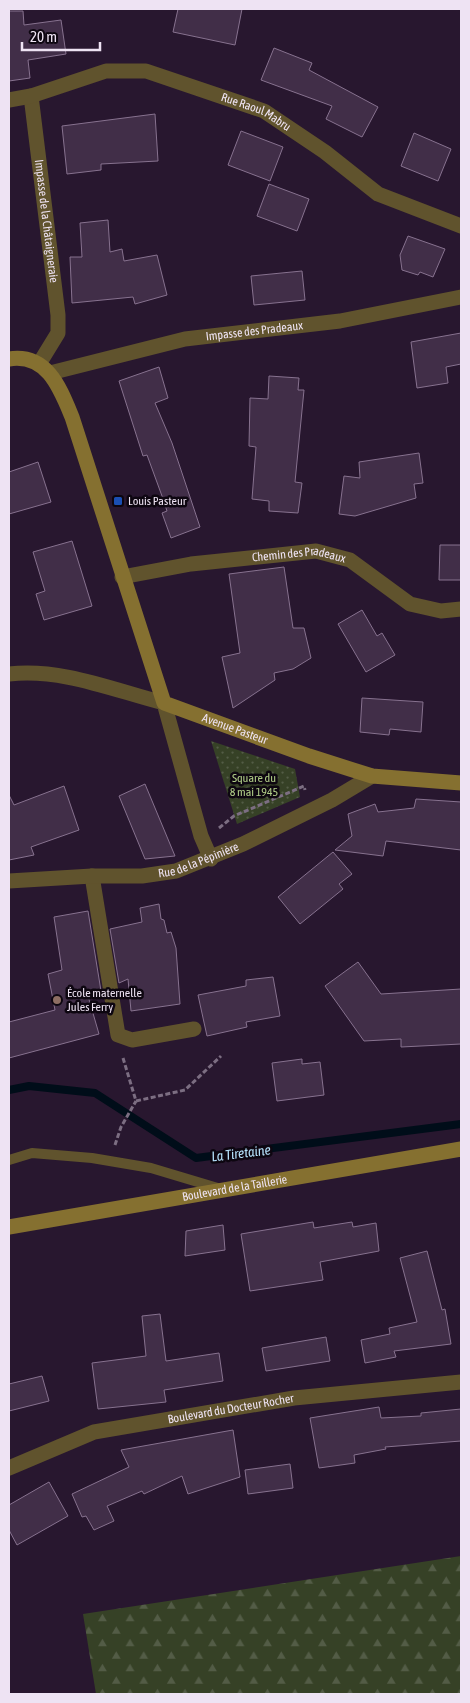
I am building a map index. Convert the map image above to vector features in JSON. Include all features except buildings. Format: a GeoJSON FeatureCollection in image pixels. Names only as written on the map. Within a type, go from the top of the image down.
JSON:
{"type":"FeatureCollection","features":[{"type":"Feature","properties":{"kind":"main road"},"geometry":{"type":"LineString","coordinates":[[9,359],[22,357],[44,368],[62,392],[72,417],[122,577],[164,702]]}},
{"type":"Feature","properties":{"kind":"main road","name":"Avenue Pasteur"},"geometry":{"type":"LineString","coordinates":[[164,702],[309,756],[372,776],[461,783]]}},
{"type":"Feature","properties":{"kind":"main road","name":"Boulevard de la Taillerie"},"geometry":{"type":"LineString","coordinates":[[9,1227],[461,1148]]}},
{"type":"Feature","properties":{"kind":"street","name":"Rue Raoul Mabru"},"geometry":{"type":"LineString","coordinates":[[31,96],[106,71],[146,71],[264,111],[325,152],[378,194],[461,226]]}},
{"type":"Feature","properties":{"kind":"street"},"geometry":{"type":"LineString","coordinates":[[9,100],[31,96]]}},
{"type":"Feature","properties":{"kind":"street","name":"Impasse de la Châtaigneraie"},"geometry":{"type":"LineString","coordinates":[[31,96],[58,315],[58,333],[44,368]]}},
{"type":"Feature","properties":{"kind":"street","name":"Impasse des Pradeaux"},"geometry":{"type":"LineString","coordinates":[[44,368],[185,339],[340,321],[461,297]]}},
{"type":"Feature","properties":{"kind":"street","name":"Chemin des Pradeaux"},"geometry":{"type":"LineString","coordinates":[[122,577],[191,564],[316,551],[350,560],[410,604],[441,611],[461,609]]}},
{"type":"Feature","properties":{"kind":"street","name":"Avenue Pasteur"},"geometry":{"type":"LineString","coordinates":[[9,674],[28,672],[65,676],[164,702]]}},
{"type":"Feature","properties":{"kind":"street"},"geometry":{"type":"LineString","coordinates":[[164,702],[201,836],[211,859]]}},
{"type":"Feature","properties":{"kind":"street","name":"Rue de la Pépinière"},"geometry":{"type":"LineString","coordinates":[[9,881],[92,876],[142,876],[176,872],[211,859],[314,808],[372,776]]}},
{"type":"Feature","properties":{"kind":"street"},"geometry":{"type":"LineString","coordinates":[[92,876],[118,1034],[132,1040],[194,1029]]}},
{"type":"Feature","properties":{"kind":"street","name":"Boulevard du Docteur Rocher"},"geometry":{"type":"LineString","coordinates":[[9,1468],[94,1432],[294,1398],[461,1382]]}},
{"type":"Feature","properties":{"kind":"lane"},"geometry":{"type":"LineString","coordinates":[[9,1160],[32,1153],[92,1158],[151,1168],[222,1189]]}},
{"type":"Feature","properties":{"kind":"path"},"geometry":{"type":"LineString","coordinates":[[219,828],[234,816],[304,786],[314,808]]}},
{"type":"Feature","properties":{"kind":"path"},"geometry":{"type":"LineString","coordinates":[[121,1127],[136,1101],[122,1055]]}},
{"type":"Feature","properties":{"kind":"path"},"geometry":{"type":"LineString","coordinates":[[136,1101],[185,1090],[221,1056]]}},
{"type":"Feature","properties":{"kind":"green space","name":"Square du 8 mai 1945"},"geometry":{"type":"Polygon","coordinates":[[[211,741],[295,769],[300,797],[237,824],[211,741]]]}},
{"type":"Feature","properties":{"kind":"green space"},"geometry":{"type":"Polygon","coordinates":[[[461,1556],[461,1694],[96,1694],[83,1614],[461,1556]]]}},
{"type":"Feature","properties":{"kind":"waterway","name":"La Tiretaine"},"geometry":{"type":"LineString","coordinates":[[9,1090],[29,1086],[95,1093],[196,1158],[461,1124]]}},
{"type":"Feature","properties":{"kind":"place","name":"Louis Pasteur"},"geometry":{"type":"Point","coordinates":[118,501]}},
{"type":"Feature","properties":{"kind":"place","name":"École maternelle Jules Ferry"},"geometry":{"type":"Point","coordinates":[57,1000]}}]}
